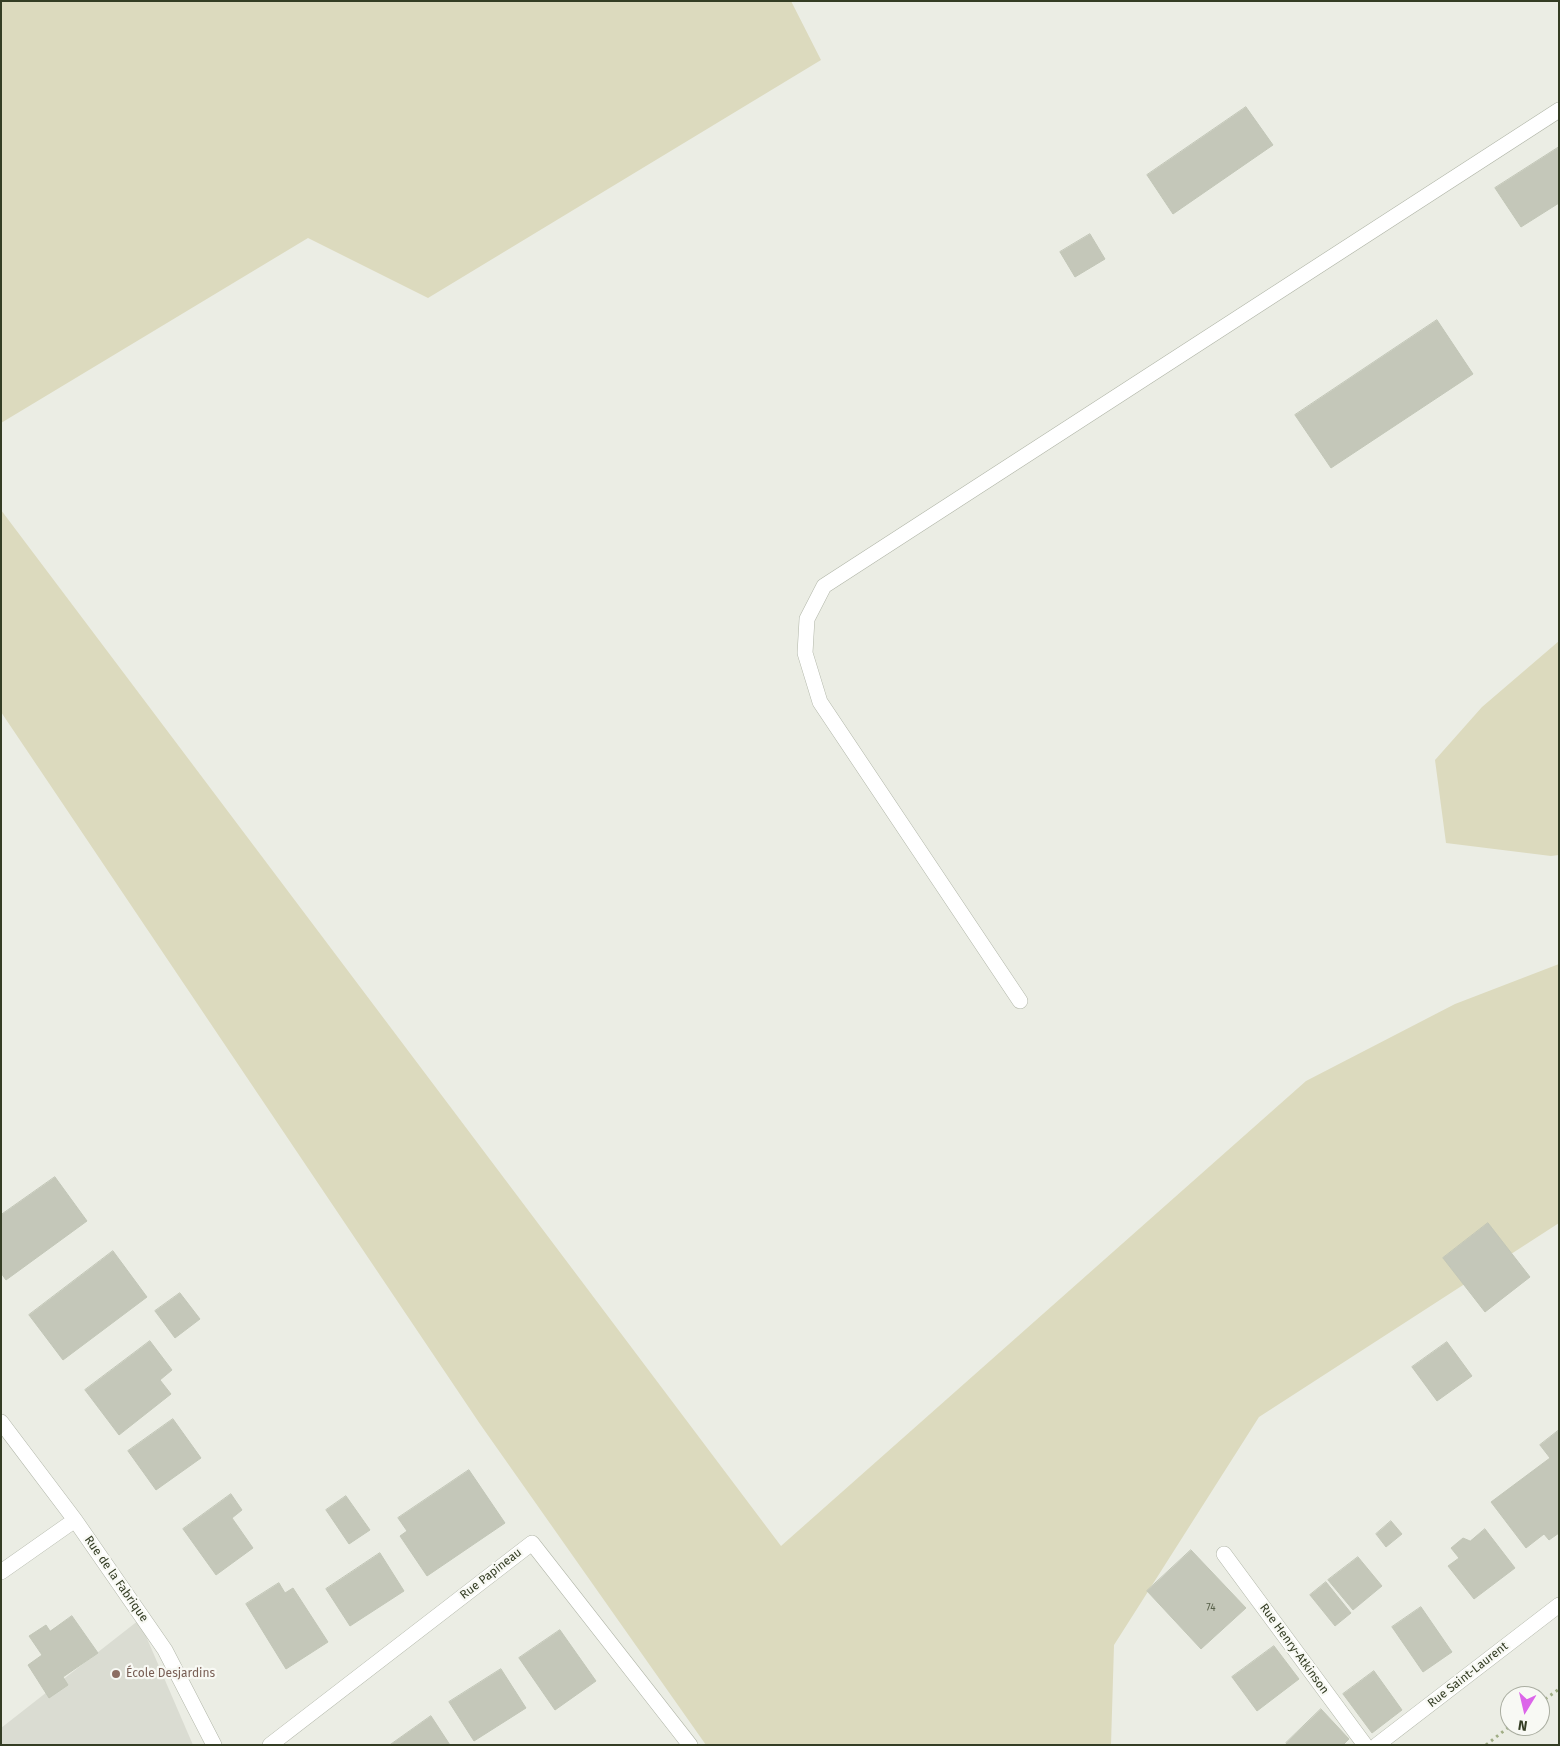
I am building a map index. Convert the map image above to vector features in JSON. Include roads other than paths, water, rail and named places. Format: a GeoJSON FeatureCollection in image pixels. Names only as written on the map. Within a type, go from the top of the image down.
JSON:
{"type":"FeatureCollection","features":[{"type":"Feature","properties":{"kind":"street"},"geometry":{"type":"LineString","coordinates":[[1020,1001],[820,702],[805,653],[808,619],[824,586],[1559,110]]}},
{"type":"Feature","properties":{"kind":"street","name":"Rue de la Fabrique"},"geometry":{"type":"LineString","coordinates":[[1,1422],[74,1520],[165,1650],[214,1745]]}},
{"type":"Feature","properties":{"kind":"street"},"geometry":{"type":"LineString","coordinates":[[1,1572],[74,1520]]}},
{"type":"Feature","properties":{"kind":"street","name":"Rue Papineau"},"geometry":{"type":"LineString","coordinates":[[270,1745],[532,1542],[690,1745]]}},
{"type":"Feature","properties":{"kind":"street","name":"Rue Henry-Atkinson"},"geometry":{"type":"LineString","coordinates":[[1224,1554],[1365,1745]]}},
{"type":"Feature","properties":{"kind":"street","name":"Rue Saint-Laurent"},"geometry":{"type":"LineString","coordinates":[[1377,1745],[1559,1605]]}},
{"type":"Feature","properties":{"kind":"place","name":"École Desjardins"},"geometry":{"type":"Point","coordinates":[116,1674]}}]}
